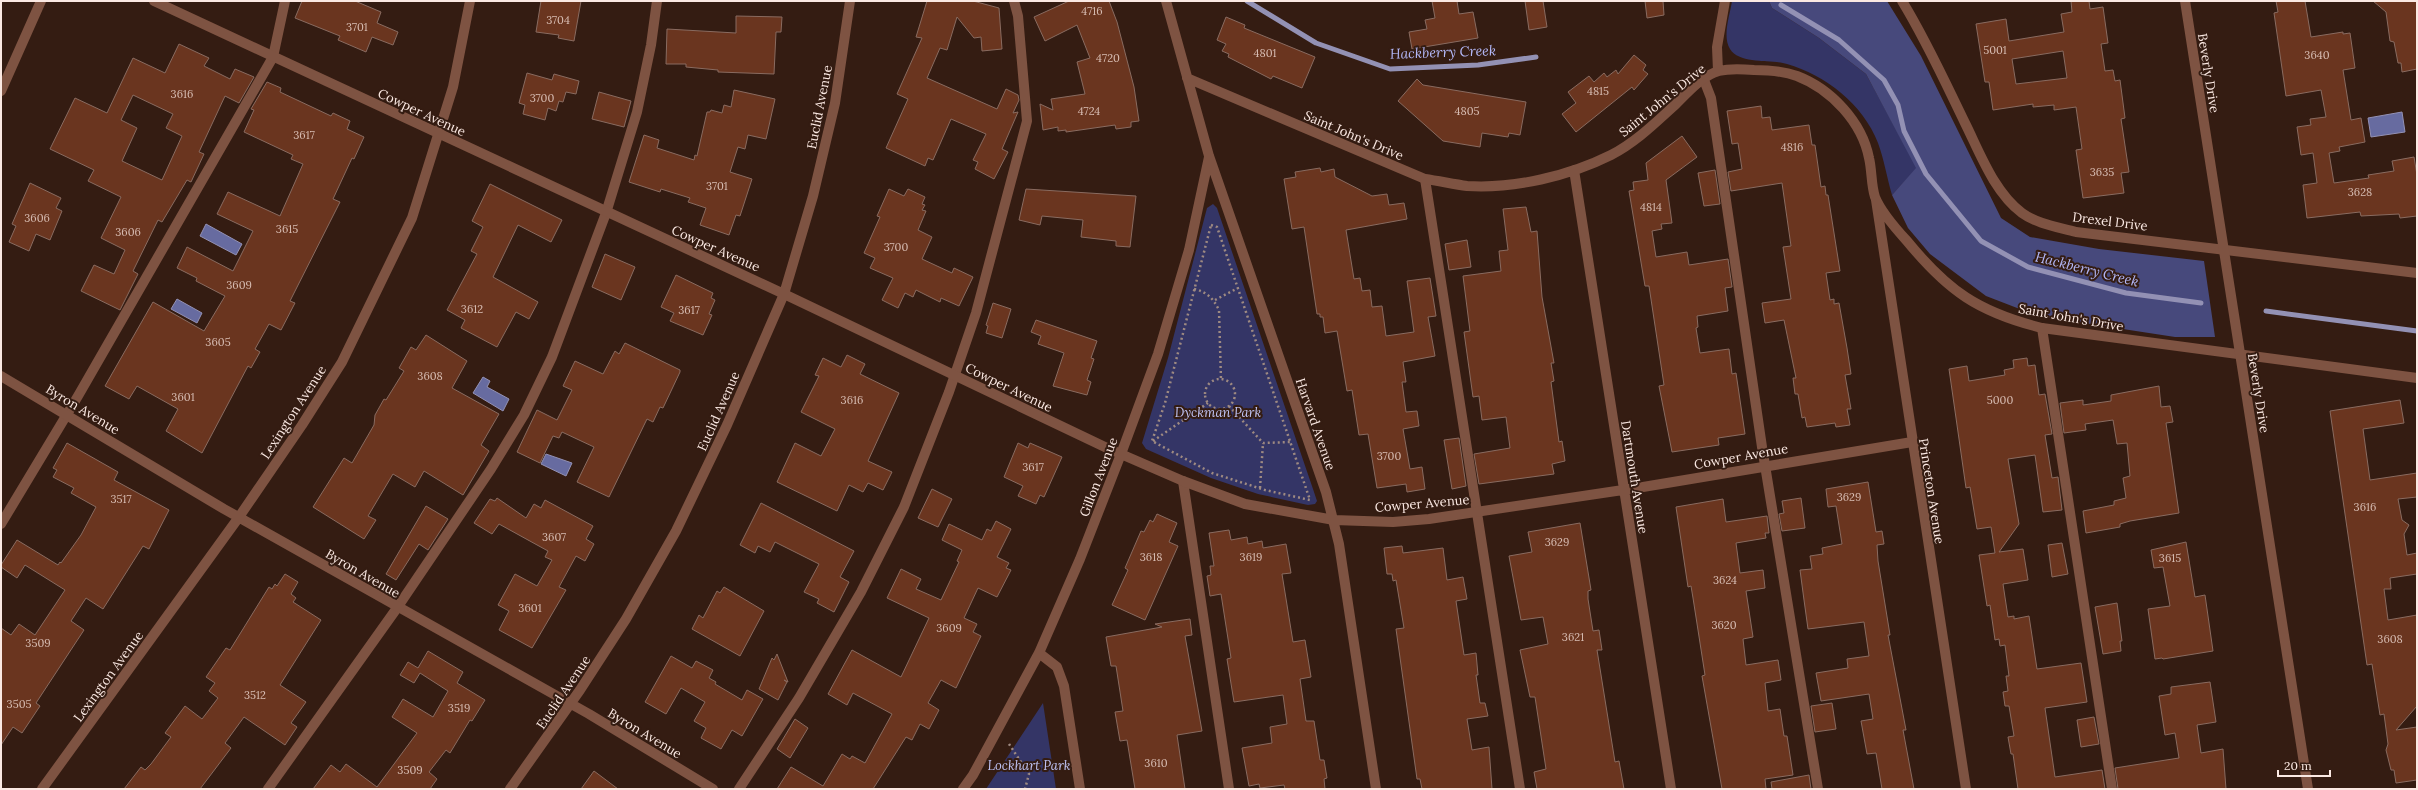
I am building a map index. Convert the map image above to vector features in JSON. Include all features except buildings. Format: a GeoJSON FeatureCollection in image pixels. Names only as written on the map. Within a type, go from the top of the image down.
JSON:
{"type":"FeatureCollection","features":[{"type":"Feature","properties":{"kind":"street"},"geometry":{"type":"LineString","coordinates":[[1,91],[41,1]]}},
{"type":"Feature","properties":{"kind":"street","name":"Cowper Avenue"},"geometry":{"type":"LineString","coordinates":[[154,1],[606,213],[784,294],[1121,454],[1183,481],[1245,504],[1334,520],[1393,522],[1476,512],[1624,490],[1765,465],[1912,442]]}},
{"type":"Feature","properties":{"kind":"street"},"geometry":{"type":"LineString","coordinates":[[1,524],[67,415],[273,57],[285,1]]}},
{"type":"Feature","properties":{"kind":"street","name":"Lexington Avenue"},"geometry":{"type":"LineString","coordinates":[[42,789],[239,517],[302,425],[342,362],[412,218],[453,87],[470,1]]}},
{"type":"Feature","properties":{"kind":"street"},"geometry":{"type":"LineString","coordinates":[[268,789],[397,608],[491,469],[524,415],[552,357],[606,213],[637,112],[651,45],[656,1]]}},
{"type":"Feature","properties":{"kind":"street","name":"Euclid Avenue"},"geometry":{"type":"LineString","coordinates":[[510,789],[571,704],[626,619],[676,531],[727,425],[784,294],[813,196],[835,103],[850,1]]}},
{"type":"Feature","properties":{"kind":"street"},"geometry":{"type":"LineString","coordinates":[[739,789],[799,698],[861,592],[904,507],[955,375],[976,313],[1027,121],[1018,16],[1014,1]]}},
{"type":"Feature","properties":{"kind":"street"},"geometry":{"type":"LineString","coordinates":[[1166,1],[1187,78]]}},
{"type":"Feature","properties":{"kind":"street"},"geometry":{"type":"LineString","coordinates":[[1718,71],[1717,46],[1725,1]]}},
{"type":"Feature","properties":{"kind":"street","name":"Drexel Drive"},"geometry":{"type":"LineString","coordinates":[[1902,1],[1919,29],[1989,170],[2007,199],[2022,213],[2043,223],[2076,232],[2417,273]]}},
{"type":"Feature","properties":{"kind":"street","name":"Beverly Drive"},"geometry":{"type":"LineString","coordinates":[[2185,1],[2308,789]]}},
{"type":"Feature","properties":{"kind":"street","name":"Saint John's Drive"},"geometry":{"type":"LineString","coordinates":[[1187,78],[1425,179],[1467,186],[1501,186],[1574,170],[1611,155],[1633,142],[1704,80],[1718,71],[1737,69],[1769,70],[1796,76],[1833,98],[1848,115],[1861,134],[1869,156],[1875,196],[1896,229],[1926,265],[1954,290],[1984,310],[2010,320],[2042,328],[2240,356],[2417,378]]}},
{"type":"Feature","properties":{"kind":"street","name":"Harvard Avenue"},"geometry":{"type":"LineString","coordinates":[[1187,78],[1209,156],[1326,492],[1334,520],[1339,544],[1376,789]]}},
{"type":"Feature","properties":{"kind":"street"},"geometry":{"type":"LineString","coordinates":[[1704,80],[1711,98],[1765,465],[1818,789]]}},
{"type":"Feature","properties":{"kind":"street","name":"Gillon Avenue"},"geometry":{"type":"LineString","coordinates":[[963,789],[973,775],[1038,653],[1080,559],[1121,454],[1158,354],[1185,265],[1209,156]]}},
{"type":"Feature","properties":{"kind":"street","name":"Dartmouth Avenue"},"geometry":{"type":"LineString","coordinates":[[1574,170],[1671,789]]}},
{"type":"Feature","properties":{"kind":"street"},"geometry":{"type":"LineString","coordinates":[[1425,179],[1520,789]]}},
{"type":"Feature","properties":{"kind":"street","name":"Princeton Avenue"},"geometry":{"type":"LineString","coordinates":[[1875,196],[1966,789]]}},
{"type":"Feature","properties":{"kind":"street"},"geometry":{"type":"LineString","coordinates":[[2042,328],[2112,789]]}},
{"type":"Feature","properties":{"kind":"street","name":"Byron Avenue"},"geometry":{"type":"LineString","coordinates":[[1,376],[239,517],[397,608],[571,704],[713,789]]}},
{"type":"Feature","properties":{"kind":"street"},"geometry":{"type":"LineString","coordinates":[[1183,481],[1229,789]]}},
{"type":"Feature","properties":{"kind":"street"},"geometry":{"type":"LineString","coordinates":[[1038,653],[1057,667],[1064,686],[1080,789]]}},
{"type":"Feature","properties":{"kind":"path"},"geometry":{"type":"LineString","coordinates":[[1212,225],[1217,227],[1310,500],[1260,488],[1212,473],[1152,441],[1165,403],[1209,227],[1212,225]]}},
{"type":"Feature","properties":{"kind":"path"},"geometry":{"type":"LineString","coordinates":[[1215,300],[1238,288]]}},
{"type":"Feature","properties":{"kind":"path"},"geometry":{"type":"LineString","coordinates":[[1194,289],[1208,294],[1215,300],[1219,310],[1221,380]]}},
{"type":"Feature","properties":{"kind":"path"},"geometry":{"type":"LineString","coordinates":[[1221,380],[1229,382],[1234,390],[1234,399],[1229,406],[1216,408],[1208,403],[1206,389],[1212,382],[1221,380]]}},
{"type":"Feature","properties":{"kind":"path"},"geometry":{"type":"LineString","coordinates":[[1152,441],[1208,403]]}},
{"type":"Feature","properties":{"kind":"path"},"geometry":{"type":"LineString","coordinates":[[1229,406],[1263,444],[1260,488]]}},
{"type":"Feature","properties":{"kind":"path"},"geometry":{"type":"LineString","coordinates":[[1263,444],[1291,442]]}},
{"type":"Feature","properties":{"kind":"path"},"geometry":{"type":"LineString","coordinates":[[1009,744],[1029,774],[1025,789]]}},
{"type":"Feature","properties":{"kind":"green space"},"geometry":{"type":"Polygon","coordinates":[[[1732,1],[1769,1],[1772,8],[1819,38],[1866,74],[1917,168],[1892,195],[1880,149],[1871,129],[1853,104],[1841,93],[1829,84],[1801,69],[1787,64],[1748,59],[1735,54],[1730,49],[1727,32],[1732,1]]]}},
{"type":"Feature","properties":{"kind":"green space","name":"Dyckman Park"},"geometry":{"type":"Polygon","coordinates":[[[1213,204],[1217,208],[1313,489],[1317,501],[1315,504],[1308,505],[1258,494],[1211,478],[1146,449],[1142,443],[1168,358],[1207,208],[1213,204]]]}},
{"type":"Feature","properties":{"kind":"green space","name":"Lockhart Park"},"geometry":{"type":"Polygon","coordinates":[[[1043,703],[1056,789],[986,789],[1043,703]]]}},
{"type":"Feature","properties":{"kind":"shaded area"},"geometry":{"type":"Polygon","coordinates":[[[1769,1],[1887,1],[1921,56],[2001,218],[2030,237],[2099,249],[2204,261],[2215,337],[2175,337],[2038,316],[1986,296],[1930,254],[1908,228],[1892,195],[1916,168],[1866,74],[1819,38],[1772,8],[1769,1]]]}},
{"type":"Feature","properties":{"kind":"shaded area"},"geometry":{"type":"Polygon","coordinates":[[[2402,112],[2405,132],[2371,137],[2368,118],[2402,112]]]}},
{"type":"Feature","properties":{"kind":"shaded area"},"geometry":{"type":"Polygon","coordinates":[[[206,224],[242,244],[236,255],[200,236],[206,224]]]}},
{"type":"Feature","properties":{"kind":"shaded area"},"geometry":{"type":"Polygon","coordinates":[[[177,299],[202,313],[197,323],[171,309],[177,299]]]}},
{"type":"Feature","properties":{"kind":"shaded area"},"geometry":{"type":"Polygon","coordinates":[[[483,377],[490,381],[487,387],[509,399],[503,411],[473,393],[483,377]]]}},
{"type":"Feature","properties":{"kind":"shaded area"},"geometry":{"type":"Polygon","coordinates":[[[546,454],[572,463],[566,476],[541,464],[546,454]]]}},
{"type":"Feature","properties":{"kind":"waterway","name":"Hackberry Creek"},"geometry":{"type":"LineString","coordinates":[[1247,1],[1316,43],[1390,69],[1478,65],[1536,57]]}},
{"type":"Feature","properties":{"kind":"waterway","name":"Hackberry Creek"},"geometry":{"type":"LineString","coordinates":[[1781,5],[1839,40],[1884,80],[1898,105],[1904,131],[1926,174],[1981,241],[2028,267],[2126,293],[2201,303]]}},
{"type":"Feature","properties":{"kind":"waterway","name":"Hackberry Creek"},"geometry":{"type":"LineString","coordinates":[[2266,311],[2417,331]]}}]}
